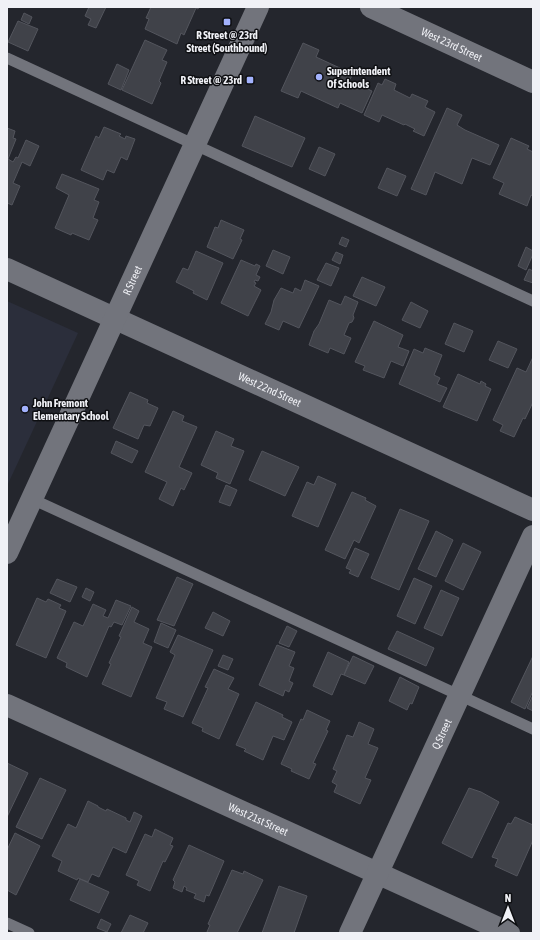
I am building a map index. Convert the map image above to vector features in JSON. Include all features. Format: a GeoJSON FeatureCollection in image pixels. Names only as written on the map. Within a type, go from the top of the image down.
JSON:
{"type":"FeatureCollection","features":[{"type":"Feature","properties":{"kind":"street","name":"R Street"},"geometry":{"type":"LineString","coordinates":[[7,553],[258,7]]}},
{"type":"Feature","properties":{"kind":"street","name":"West 23rd Street"},"geometry":{"type":"LineString","coordinates":[[371,7],[533,82]]}},
{"type":"Feature","properties":{"kind":"street","name":"West 22nd Street"},"geometry":{"type":"LineString","coordinates":[[7,269],[533,510]]}},
{"type":"Feature","properties":{"kind":"street","name":"Q Street"},"geometry":{"type":"LineString","coordinates":[[350,933],[533,536]]}},
{"type":"Feature","properties":{"kind":"street","name":"West 21st Street"},"geometry":{"type":"LineString","coordinates":[[7,705],[509,933]]}},
{"type":"Feature","properties":{"kind":"lane"},"geometry":{"type":"LineString","coordinates":[[7,58],[533,301]]}},
{"type":"Feature","properties":{"kind":"lane"},"geometry":{"type":"LineString","coordinates":[[32,499],[533,729]]}},
{"type":"Feature","properties":{"kind":"lane"},"geometry":{"type":"LineString","coordinates":[[7,923],[29,933]]}},
{"type":"Feature","properties":{"kind":"shaded area","name":"John Fremont Elementary School"},"geometry":{"type":"Polygon","coordinates":[[[7,301],[78,333],[7,486],[7,301]]]}},
{"type":"Feature","properties":{"kind":"building"},"geometry":{"type":"Polygon","coordinates":[[[89,7],[106,7],[96,28],[88,25],[91,19],[85,16],[89,7]]]}},
{"type":"Feature","properties":{"kind":"building"},"geometry":{"type":"Polygon","coordinates":[[[151,7],[199,7],[198,9],[196,8],[184,35],[181,33],[177,44],[145,29],[149,19],[146,18],[151,7]]]}},
{"type":"Feature","properties":{"kind":"building"},"geometry":{"type":"Polygon","coordinates":[[[24,13],[32,17],[29,24],[21,20],[24,13]]]}},
{"type":"Feature","properties":{"kind":"building"},"geometry":{"type":"Polygon","coordinates":[[[18,21],[38,29],[28,51],[8,42],[18,21]]]}},
{"type":"Feature","properties":{"kind":"building"},"geometry":{"type":"Polygon","coordinates":[[[145,40],[167,50],[162,60],[167,62],[159,81],[161,83],[152,104],[122,90],[145,40]]]}},
{"type":"Feature","properties":{"kind":"building","name":"Superintendent Of Schools"},"geometry":{"type":"Polygon","coordinates":[[[303,43],[319,50],[316,57],[353,74],[349,81],[372,91],[362,113],[340,103],[338,108],[301,91],[298,98],[281,91],[303,43]]]}},
{"type":"Feature","properties":{"kind":"building"},"geometry":{"type":"Polygon","coordinates":[[[117,64],[129,70],[121,90],[108,84],[117,64]]]}},
{"type":"Feature","properties":{"kind":"building"},"geometry":{"type":"Polygon","coordinates":[[[385,79],[396,84],[394,90],[410,98],[412,94],[428,101],[425,107],[435,112],[424,136],[413,131],[415,129],[405,124],[404,125],[382,115],[379,122],[364,115],[378,83],[382,85],[385,79]]]}},
{"type":"Feature","properties":{"kind":"building"},"geometry":{"type":"Polygon","coordinates":[[[447,108],[462,115],[457,125],[499,145],[490,165],[472,158],[462,184],[435,172],[426,195],[411,189],[447,108]]]}},
{"type":"Feature","properties":{"kind":"building"},"geometry":{"type":"Polygon","coordinates":[[[255,116],[305,138],[292,167],[242,146],[255,116]]]}},
{"type":"Feature","properties":{"kind":"building"},"geometry":{"type":"Polygon","coordinates":[[[104,127],[121,134],[119,136],[125,139],[126,136],[135,139],[127,160],[121,157],[114,173],[107,170],[103,180],[81,170],[96,136],[99,138],[104,127]]]}},
{"type":"Feature","properties":{"kind":"building"},"geometry":{"type":"Polygon","coordinates":[[[7,128],[15,131],[13,138],[16,139],[8,159],[13,162],[16,157],[18,158],[26,140],[39,146],[30,166],[22,162],[13,183],[20,186],[12,205],[7,203],[7,128]]]}},
{"type":"Feature","properties":{"kind":"building"},"geometry":{"type":"Polygon","coordinates":[[[511,138],[529,146],[527,149],[533,152],[533,196],[531,195],[527,206],[499,194],[504,183],[493,178],[511,138]]]}},
{"type":"Feature","properties":{"kind":"building"},"geometry":{"type":"Polygon","coordinates":[[[319,147],[335,154],[325,176],[309,169],[319,147]]]}},
{"type":"Feature","properties":{"kind":"building"},"geometry":{"type":"Polygon","coordinates":[[[387,168],[406,176],[397,196],[378,188],[387,168]]]}},
{"type":"Feature","properties":{"kind":"building"},"geometry":{"type":"Polygon","coordinates":[[[62,174],[99,189],[94,200],[99,202],[93,218],[98,220],[89,240],[72,233],[71,235],[55,228],[69,195],[56,188],[62,174]]]}},
{"type":"Feature","properties":{"kind":"building"},"geometry":{"type":"Polygon","coordinates":[[[221,220],[244,230],[240,239],[242,240],[233,259],[207,247],[215,227],[218,228],[221,220]]]}},
{"type":"Feature","properties":{"kind":"building"},"geometry":{"type":"Polygon","coordinates":[[[342,237],[349,240],[346,247],[339,244],[342,237]]]}},
{"type":"Feature","properties":{"kind":"building"},"geometry":{"type":"Polygon","coordinates":[[[526,247],[533,251],[533,254],[526,270],[518,266],[526,247]]]}},
{"type":"Feature","properties":{"kind":"building"},"geometry":{"type":"Polygon","coordinates":[[[273,250],[290,257],[283,274],[266,266],[273,250]]]}},
{"type":"Feature","properties":{"kind":"building"},"geometry":{"type":"Polygon","coordinates":[[[196,251],[223,263],[207,300],[193,293],[194,291],[176,282],[183,268],[188,270],[196,251]]]}},
{"type":"Feature","properties":{"kind":"building"},"geometry":{"type":"Polygon","coordinates":[[[336,252],[343,255],[340,264],[332,260],[336,252]]]}},
{"type":"Feature","properties":{"kind":"building"},"geometry":{"type":"Polygon","coordinates":[[[241,260],[255,266],[256,264],[260,266],[256,275],[260,277],[258,281],[255,280],[254,282],[256,283],[254,286],[261,290],[248,316],[221,303],[241,260]]]}},
{"type":"Feature","properties":{"kind":"building"},"geometry":{"type":"Polygon","coordinates":[[[326,263],[339,268],[331,286],[317,280],[326,263]]]}},
{"type":"Feature","properties":{"kind":"building"},"geometry":{"type":"Polygon","coordinates":[[[529,269],[533,271],[533,283],[524,280],[529,269]]]}},
{"type":"Feature","properties":{"kind":"building"},"geometry":{"type":"Polygon","coordinates":[[[362,277],[385,287],[376,306],[353,296],[362,277]]]}},
{"type":"Feature","properties":{"kind":"building"},"geometry":{"type":"Polygon","coordinates":[[[305,280],[319,286],[299,328],[283,321],[279,330],[265,324],[271,312],[274,300],[281,288],[293,293],[295,288],[301,291],[305,280]]]}},
{"type":"Feature","properties":{"kind":"building"},"geometry":{"type":"Polygon","coordinates":[[[345,296],[358,302],[353,315],[354,318],[352,322],[349,323],[344,335],[351,338],[344,354],[330,348],[328,353],[309,345],[329,300],[341,305],[345,296]]]}},
{"type":"Feature","properties":{"kind":"building"},"geometry":{"type":"Polygon","coordinates":[[[411,302],[428,311],[420,328],[402,320],[411,302]]]}},
{"type":"Feature","properties":{"kind":"building"},"geometry":{"type":"Polygon","coordinates":[[[374,321],[403,335],[398,347],[409,351],[403,366],[391,361],[384,378],[363,370],[365,366],[355,362],[374,321]]]}},
{"type":"Feature","properties":{"kind":"building"},"geometry":{"type":"Polygon","coordinates":[[[454,323],[473,331],[464,352],[445,344],[454,323]]]}},
{"type":"Feature","properties":{"kind":"building"},"geometry":{"type":"Polygon","coordinates":[[[498,341],[517,349],[508,368],[489,360],[498,341]]]}},
{"type":"Feature","properties":{"kind":"building"},"geometry":{"type":"Polygon","coordinates":[[[425,348],[442,355],[434,375],[440,378],[437,384],[447,388],[440,402],[399,384],[414,349],[423,353],[425,348]]]}},
{"type":"Feature","properties":{"kind":"building"},"geometry":{"type":"Polygon","coordinates":[[[533,357],[533,402],[514,437],[500,431],[503,425],[493,420],[517,368],[526,372],[533,357]]]}},
{"type":"Feature","properties":{"kind":"building"},"geometry":{"type":"Polygon","coordinates":[[[458,374],[480,384],[481,381],[486,384],[485,386],[491,389],[477,421],[443,407],[458,374]]]}},
{"type":"Feature","properties":{"kind":"building"},"geometry":{"type":"Polygon","coordinates":[[[130,392],[148,400],[147,403],[158,408],[150,426],[144,425],[138,439],[113,428],[130,392]]]}},
{"type":"Feature","properties":{"kind":"building"},"geometry":{"type":"Polygon","coordinates":[[[173,411],[184,416],[182,421],[197,427],[179,467],[192,473],[184,490],[181,488],[173,506],[159,499],[167,482],[145,472],[173,411]]]}},
{"type":"Feature","properties":{"kind":"building"},"geometry":{"type":"Polygon","coordinates":[[[216,431],[234,439],[231,446],[244,451],[230,484],[216,478],[218,473],[201,465],[216,431]]]}},
{"type":"Feature","properties":{"kind":"building"},"geometry":{"type":"Polygon","coordinates":[[[116,441],[138,451],[132,463],[111,453],[116,441]]]}},
{"type":"Feature","properties":{"kind":"building"},"geometry":{"type":"Polygon","coordinates":[[[262,451],[299,467],[285,496],[249,480],[262,451]]]}},
{"type":"Feature","properties":{"kind":"building"},"geometry":{"type":"Polygon","coordinates":[[[318,476],[336,484],[318,527],[292,516],[307,482],[314,485],[318,476]]]}},
{"type":"Feature","properties":{"kind":"building"},"geometry":{"type":"Polygon","coordinates":[[[226,485],[237,490],[230,506],[219,502],[226,485]]]}},
{"type":"Feature","properties":{"kind":"building"},"geometry":{"type":"Polygon","coordinates":[[[352,492],[366,498],[365,500],[376,506],[359,543],[354,540],[345,559],[325,550],[352,492]]]}},
{"type":"Feature","properties":{"kind":"building"},"geometry":{"type":"Polygon","coordinates":[[[400,509],[429,521],[399,590],[371,578],[400,509]]]}},
{"type":"Feature","properties":{"kind":"building"},"geometry":{"type":"Polygon","coordinates":[[[436,531],[453,540],[436,577],[418,569],[436,531]]]}},
{"type":"Feature","properties":{"kind":"building"},"geometry":{"type":"Polygon","coordinates":[[[463,543],[481,552],[463,590],[445,581],[463,543]]]}},
{"type":"Feature","properties":{"kind":"building"},"geometry":{"type":"Polygon","coordinates":[[[355,548],[369,554],[358,577],[349,573],[351,570],[346,568],[355,548]]]}},
{"type":"Feature","properties":{"kind":"building"},"geometry":{"type":"Polygon","coordinates":[[[177,577],[193,584],[174,626],[157,620],[177,577]]]}},
{"type":"Feature","properties":{"kind":"building"},"geometry":{"type":"Polygon","coordinates":[[[414,578],[432,586],[415,624],[397,616],[414,578]]]}},
{"type":"Feature","properties":{"kind":"building"},"geometry":{"type":"Polygon","coordinates":[[[57,579],[77,587],[70,602],[50,593],[57,579]]]}},
{"type":"Feature","properties":{"kind":"building"},"geometry":{"type":"Polygon","coordinates":[[[86,588],[94,592],[90,601],[82,597],[86,588]]]}},
{"type":"Feature","properties":{"kind":"building"},"geometry":{"type":"Polygon","coordinates":[[[441,590],[459,598],[442,636],[424,628],[441,590]]]}},
{"type":"Feature","properties":{"kind":"building"},"geometry":{"type":"Polygon","coordinates":[[[37,598],[46,602],[48,599],[61,605],[59,608],[66,611],[46,658],[16,645],[37,598]]]}},
{"type":"Feature","properties":{"kind":"building"},"geometry":{"type":"Polygon","coordinates":[[[116,600],[131,606],[122,625],[114,622],[111,627],[109,626],[87,677],[66,667],[67,663],[57,658],[74,622],[83,626],[93,604],[106,610],[103,616],[108,618],[116,600]]]}},
{"type":"Feature","properties":{"kind":"building"},"geometry":{"type":"Polygon","coordinates":[[[132,607],[139,611],[134,622],[149,629],[143,643],[152,647],[131,697],[102,684],[111,664],[109,663],[121,637],[119,636],[132,607]]]}},
{"type":"Feature","properties":{"kind":"building"},"geometry":{"type":"Polygon","coordinates":[[[213,612],[230,621],[223,636],[205,628],[213,612]]]}},
{"type":"Feature","properties":{"kind":"building"},"geometry":{"type":"Polygon","coordinates":[[[161,623],[176,630],[168,648],[154,642],[161,623]]]}},
{"type":"Feature","properties":{"kind":"building"},"geometry":{"type":"Polygon","coordinates":[[[287,626],[297,631],[289,647],[279,643],[287,626]]]}},
{"type":"Feature","properties":{"kind":"building"},"geometry":{"type":"Polygon","coordinates":[[[397,631],[434,648],[426,666],[388,649],[397,631]]]}},
{"type":"Feature","properties":{"kind":"building"},"geometry":{"type":"Polygon","coordinates":[[[178,635],[213,650],[183,717],[164,709],[167,702],[156,698],[175,655],[170,652],[178,635]]]}},
{"type":"Feature","properties":{"kind":"building"},"geometry":{"type":"Polygon","coordinates":[[[277,645],[295,652],[289,666],[294,668],[289,681],[293,683],[289,692],[285,690],[283,696],[259,685],[277,645]]]}},
{"type":"Feature","properties":{"kind":"building"},"geometry":{"type":"Polygon","coordinates":[[[328,652],[349,662],[344,675],[341,674],[332,695],[313,686],[328,652]]]}},
{"type":"Feature","properties":{"kind":"building"},"geometry":{"type":"Polygon","coordinates":[[[223,655],[233,659],[228,670],[218,666],[223,655]]]}},
{"type":"Feature","properties":{"kind":"building"},"geometry":{"type":"Polygon","coordinates":[[[353,656],[374,666],[365,684],[344,675],[353,656]]]}},
{"type":"Feature","properties":{"kind":"building"},"geometry":{"type":"Polygon","coordinates":[[[533,656],[533,691],[525,709],[511,702],[533,656]]]}},
{"type":"Feature","properties":{"kind":"building"},"geometry":{"type":"Polygon","coordinates":[[[214,669],[234,678],[228,689],[239,694],[219,739],[202,731],[203,728],[192,723],[208,688],[205,687],[214,669]]]}},
{"type":"Feature","properties":{"kind":"building"},"geometry":{"type":"Polygon","coordinates":[[[400,677],[419,687],[412,704],[410,703],[407,710],[389,701],[400,677]]]}},
{"type":"Feature","properties":{"kind":"building"},"geometry":{"type":"Polygon","coordinates":[[[533,695],[533,711],[527,708],[533,695]]]}},
{"type":"Feature","properties":{"kind":"building"},"geometry":{"type":"Polygon","coordinates":[[[256,702],[283,715],[282,717],[292,722],[284,740],[273,736],[263,760],[244,751],[246,749],[236,745],[256,702]]]}},
{"type":"Feature","properties":{"kind":"building"},"geometry":{"type":"Polygon","coordinates":[[[307,710],[330,721],[326,730],[328,731],[313,763],[316,764],[309,779],[291,771],[292,769],[281,764],[301,719],[303,720],[307,710]]]}},
{"type":"Feature","properties":{"kind":"building"},"geometry":{"type":"Polygon","coordinates":[[[359,722],[374,729],[368,744],[378,748],[365,778],[371,780],[360,804],[334,792],[337,785],[332,782],[337,771],[333,769],[347,735],[353,737],[359,722]]]}},
{"type":"Feature","properties":{"kind":"building"},"geometry":{"type":"Polygon","coordinates":[[[7,763],[28,773],[7,817],[7,763]]]}},
{"type":"Feature","properties":{"kind":"building"},"geometry":{"type":"Polygon","coordinates":[[[40,778],[66,790],[42,839],[16,827],[40,778]]]}},
{"type":"Feature","properties":{"kind":"building"},"geometry":{"type":"Polygon","coordinates":[[[469,788],[481,792],[499,802],[472,858],[442,843],[469,788]]]}},
{"type":"Feature","properties":{"kind":"building"},"geometry":{"type":"Polygon","coordinates":[[[88,801],[106,811],[107,809],[126,818],[126,820],[130,822],[134,812],[142,816],[126,853],[113,847],[99,877],[92,874],[88,882],[78,878],[77,880],[58,871],[62,861],[52,856],[68,824],[76,828],[88,801]]]}},
{"type":"Feature","properties":{"kind":"building"},"geometry":{"type":"Polygon","coordinates":[[[515,817],[533,825],[533,840],[517,876],[495,866],[498,859],[492,857],[508,823],[511,824],[515,817]]]}},
{"type":"Feature","properties":{"kind":"building"},"geometry":{"type":"Polygon","coordinates":[[[155,829],[173,838],[170,845],[173,846],[165,862],[163,861],[150,891],[137,885],[139,881],[126,875],[145,834],[152,837],[155,829]]]}},
{"type":"Feature","properties":{"kind":"building"},"geometry":{"type":"Polygon","coordinates":[[[15,833],[40,846],[16,895],[7,890],[7,850],[15,833]]]}},
{"type":"Feature","properties":{"kind":"building"},"geometry":{"type":"Polygon","coordinates":[[[189,845],[224,861],[209,896],[206,895],[204,902],[194,898],[196,894],[186,890],[187,888],[184,886],[182,892],[173,888],[175,882],[173,880],[189,845]]]}},
{"type":"Feature","properties":{"kind":"building"},"geometry":{"type":"Polygon","coordinates":[[[232,870],[243,874],[244,871],[263,880],[237,933],[207,932],[210,925],[208,924],[232,870]]]}},
{"type":"Feature","properties":{"kind":"building"},"geometry":{"type":"Polygon","coordinates":[[[80,879],[109,892],[99,913],[70,900],[80,879]]]}},
{"type":"Feature","properties":{"kind":"building"},"geometry":{"type":"Polygon","coordinates":[[[279,886],[307,896],[294,933],[262,933],[279,886]]]}},
{"type":"Feature","properties":{"kind":"building"},"geometry":{"type":"Polygon","coordinates":[[[130,915],[148,923],[143,933],[121,933],[130,915]]]}},
{"type":"Feature","properties":{"kind":"building"},"geometry":{"type":"Polygon","coordinates":[[[101,919],[111,924],[107,932],[97,928],[101,919]]]}},
{"type":"Feature","properties":{"kind":"place","name":"R Street @ 23rd Street (Southbound)"},"geometry":{"type":"Point","coordinates":[227,22]}},
{"type":"Feature","properties":{"kind":"place","name":"Superintendent Of Schools"},"geometry":{"type":"Point","coordinates":[319,77]}},
{"type":"Feature","properties":{"kind":"place","name":"R Street @ 23rd"},"geometry":{"type":"Point","coordinates":[250,80]}},
{"type":"Feature","properties":{"kind":"place","name":"John Fremont Elementary School"},"geometry":{"type":"Point","coordinates":[25,409]}}]}
